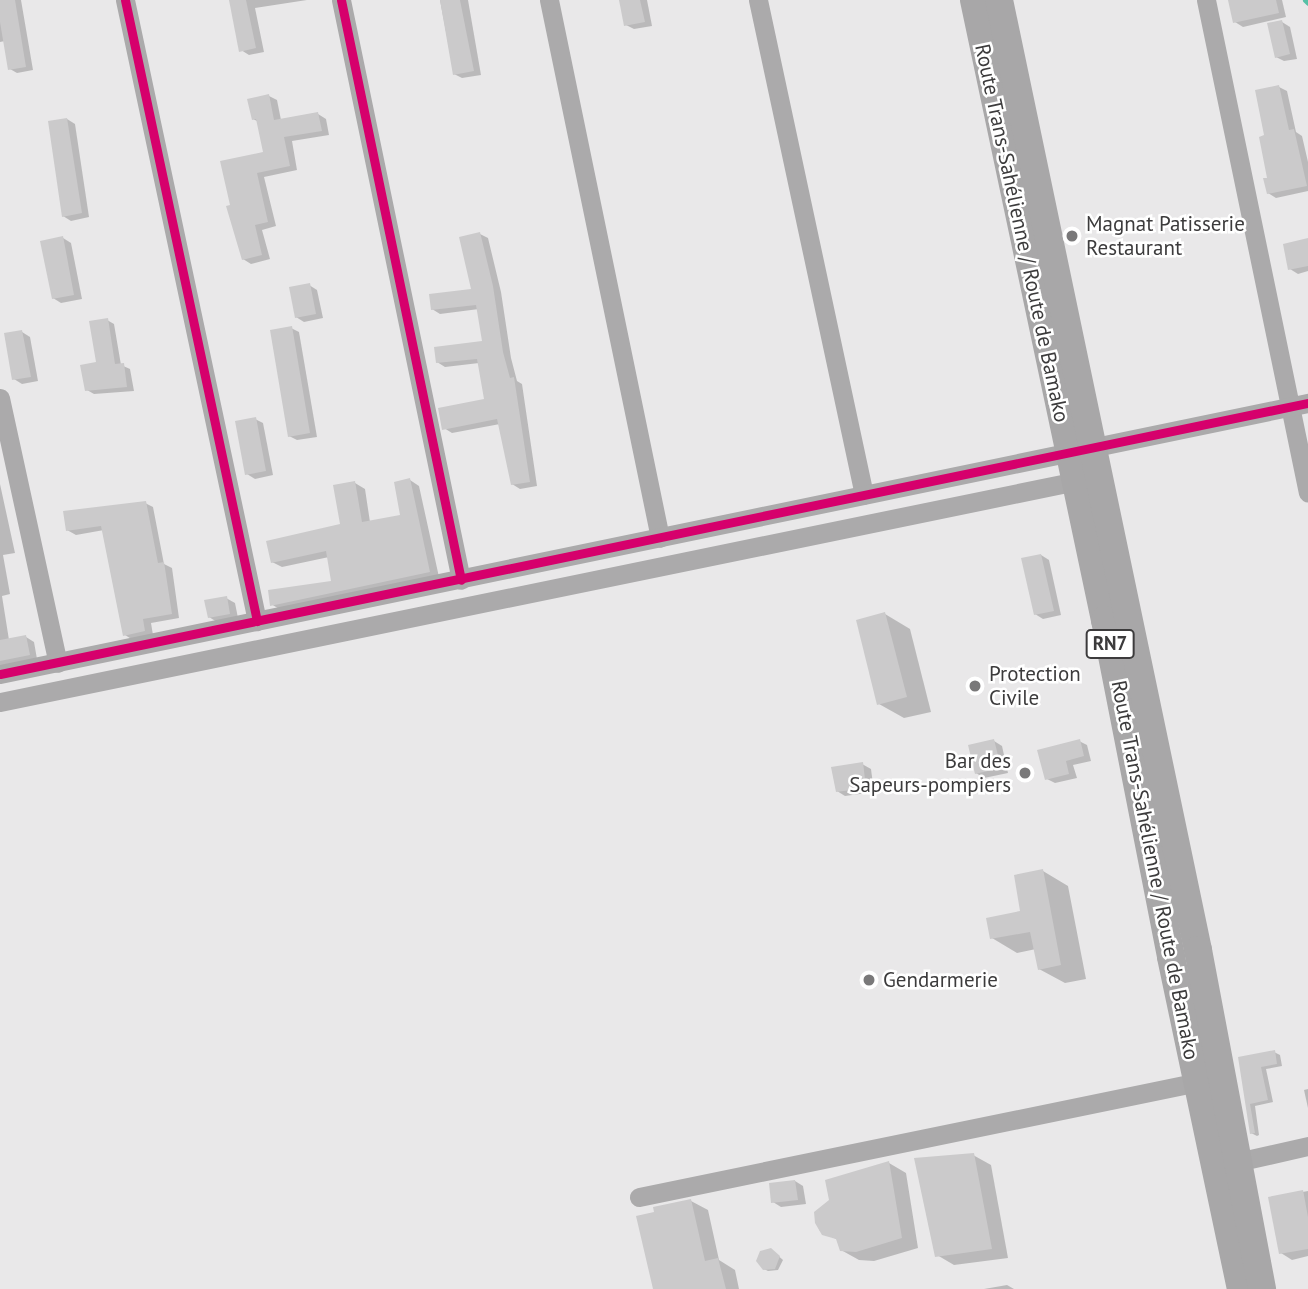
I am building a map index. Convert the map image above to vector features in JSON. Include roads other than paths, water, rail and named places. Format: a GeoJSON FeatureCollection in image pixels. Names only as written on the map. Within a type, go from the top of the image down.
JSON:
{"type":"FeatureCollection","features":[{"type":"Feature","properties":{"kind":"highway","name":"Route Trans-Sahélienne / Route de Bamako"},"geometry":{"type":"LineString","coordinates":[[974,0],[1198,950],[1262,1289]]}},
{"type":"Feature","properties":{"kind":"highway","name":"Route Trans-Sahélienne / Route de Bamako"},"geometry":{"type":"LineString","coordinates":[[999,0],[1080,451]]}},
{"type":"Feature","properties":{"kind":"highway","name":"Route Trans-Sahélienne / Route de Bamako"},"geometry":{"type":"LineString","coordinates":[[1086,479],[1198,1083],[1241,1289]]}},
{"type":"Feature","properties":{"kind":"street"},"geometry":{"type":"LineString","coordinates":[[125,0],[257,621]]}},
{"type":"Feature","properties":{"kind":"street"},"geometry":{"type":"LineString","coordinates":[[341,0],[461,580]]}},
{"type":"Feature","properties":{"kind":"street"},"geometry":{"type":"LineString","coordinates":[[549,0],[660,538]]}},
{"type":"Feature","properties":{"kind":"street"},"geometry":{"type":"LineString","coordinates":[[758,0],[864,495]]}},
{"type":"Feature","properties":{"kind":"street"},"geometry":{"type":"LineString","coordinates":[[1206,0],[1299,405],[1308,493]]}},
{"type":"Feature","properties":{"kind":"street"},"geometry":{"type":"LineString","coordinates":[[0,397],[58,663]]}},
{"type":"Feature","properties":{"kind":"street"},"geometry":{"type":"LineString","coordinates":[[0,674],[1299,405]]}},
{"type":"Feature","properties":{"kind":"street"},"geometry":{"type":"LineString","coordinates":[[0,702],[1086,479]]}},
{"type":"Feature","properties":{"kind":"street"},"geometry":{"type":"LineString","coordinates":[[639,1196],[1198,1083]]}},
{"type":"Feature","properties":{"kind":"street"},"geometry":{"type":"LineString","coordinates":[[1237,1161],[1308,1146]]}},
{"type":"Feature","properties":{"kind":"waterway"},"geometry":{"type":"LineString","coordinates":[[1305,0],[1308,3]]}},
{"type":"Feature","properties":{"kind":"place","name":"Magnat Patisserie Restaurant"},"geometry":{"type":"Point","coordinates":[1072,236]}},
{"type":"Feature","properties":{"kind":"place","name":"Protection Civile"},"geometry":{"type":"Point","coordinates":[975,686]}},
{"type":"Feature","properties":{"kind":"place","name":"Bar des Sapeurs-pompiers"},"geometry":{"type":"Point","coordinates":[1025,773]}},
{"type":"Feature","properties":{"kind":"place","name":"Gendarmerie"},"geometry":{"type":"Point","coordinates":[869,980]}}]}
